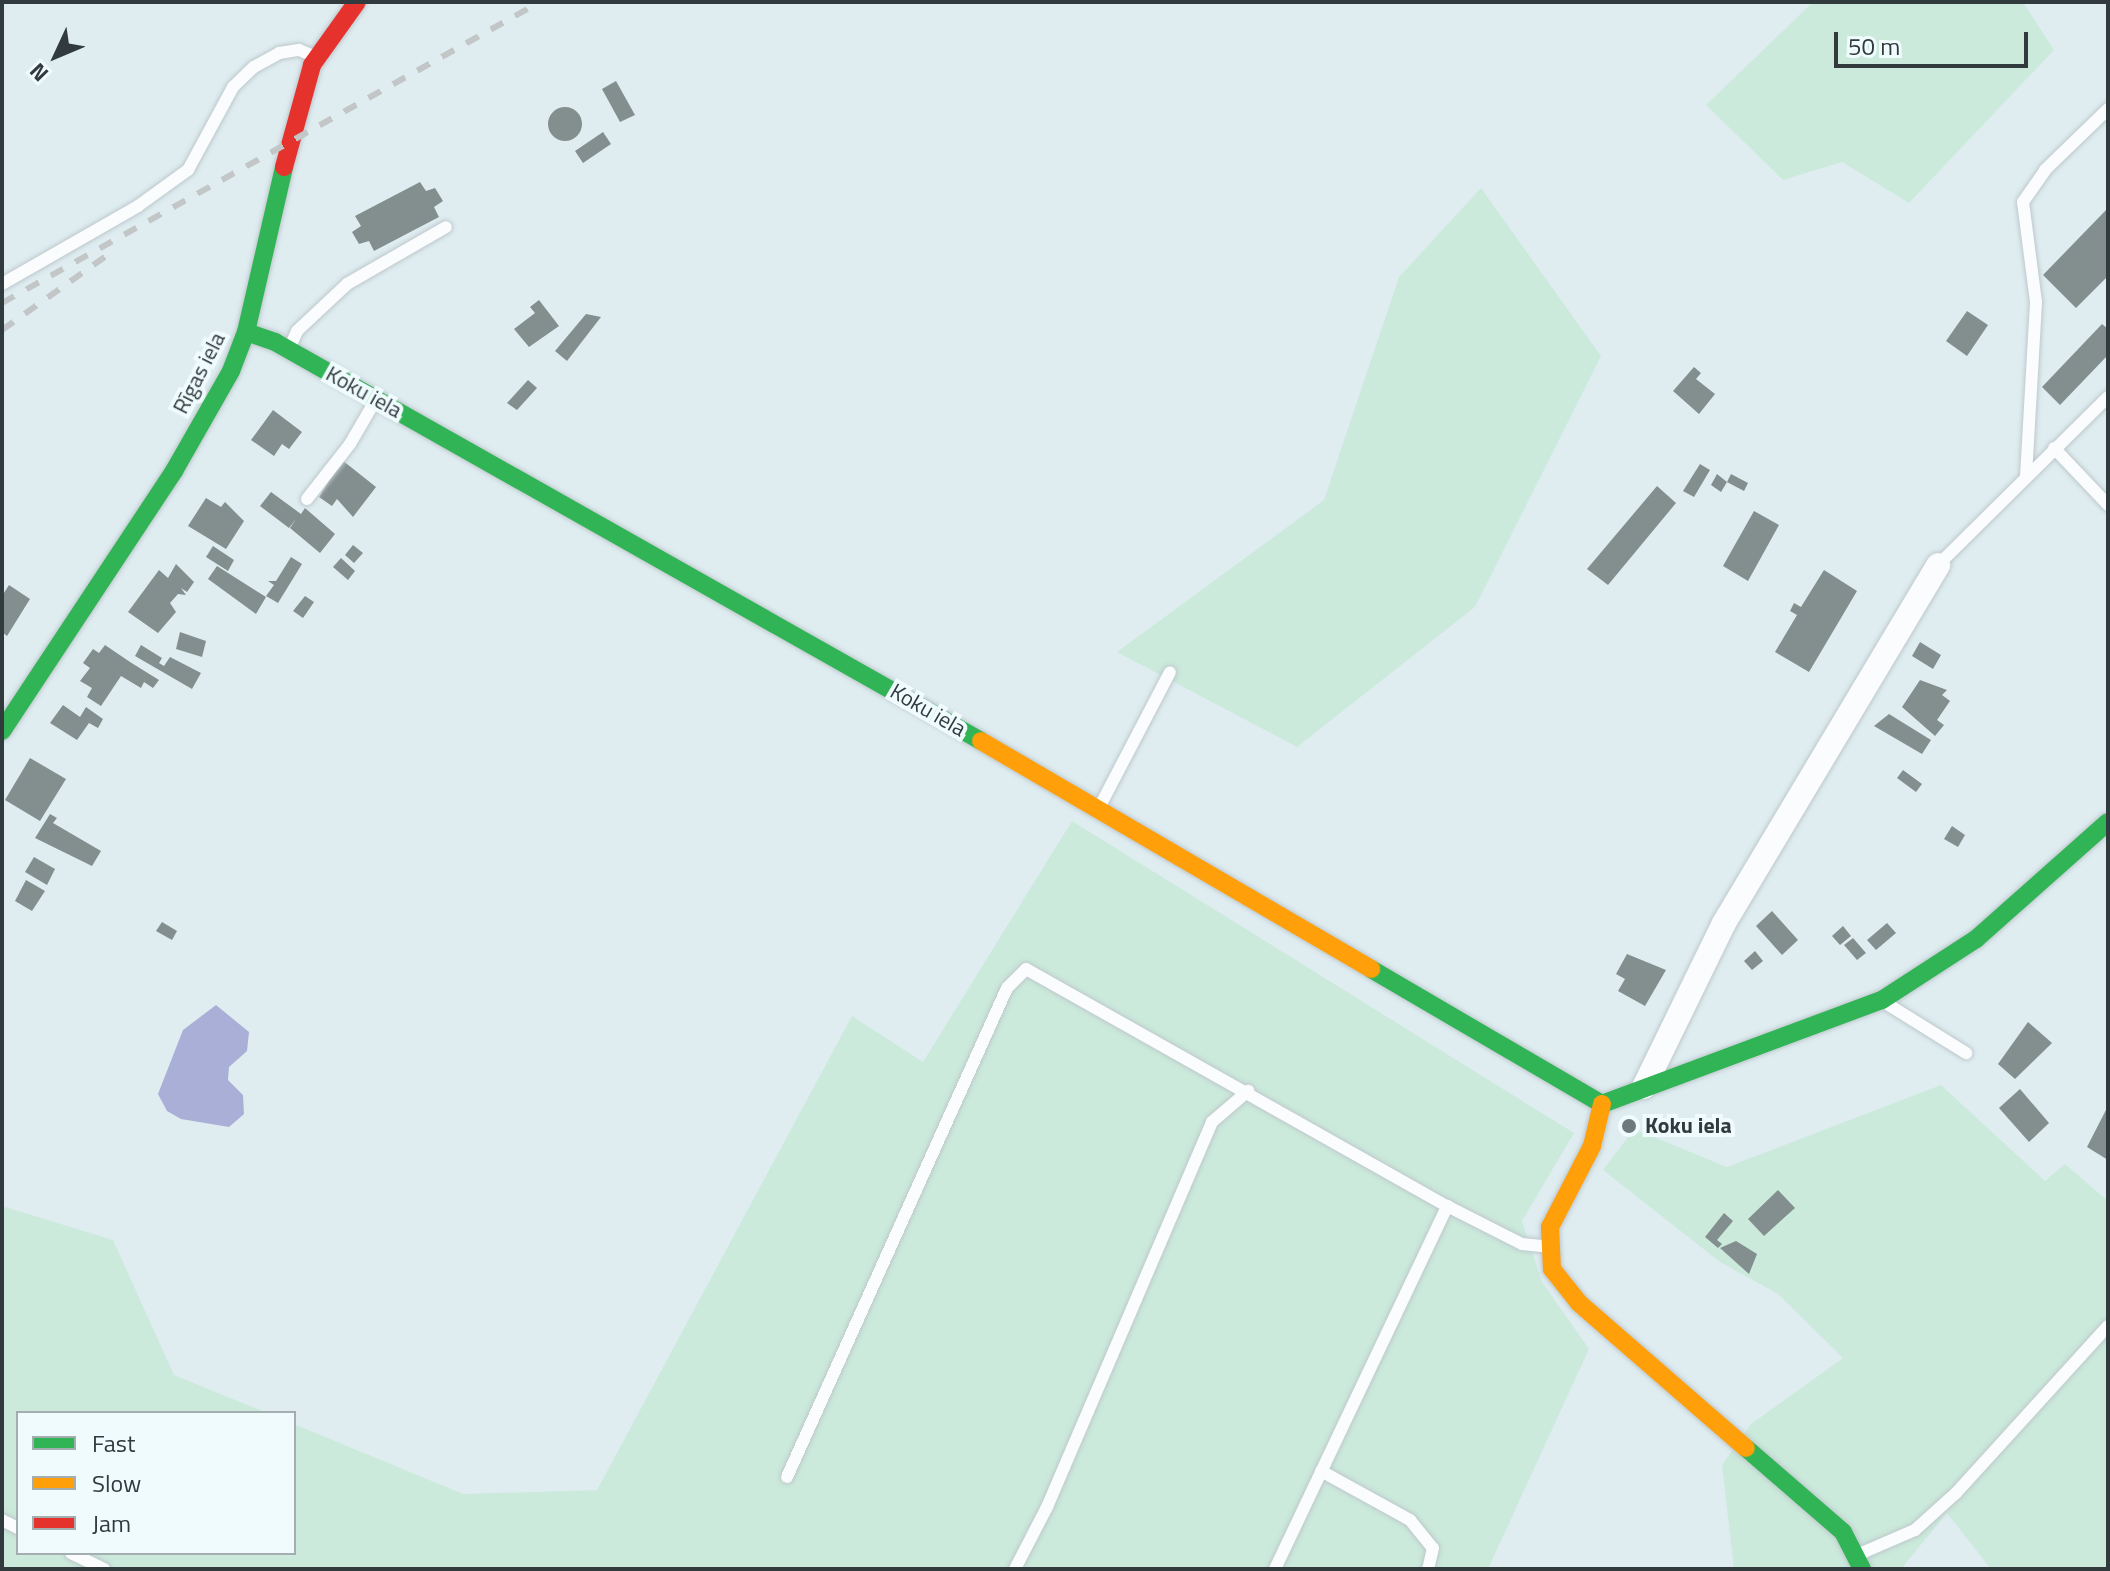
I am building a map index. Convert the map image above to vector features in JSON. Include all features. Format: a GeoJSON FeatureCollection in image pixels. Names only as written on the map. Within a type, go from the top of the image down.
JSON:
{"type":"FeatureCollection","features":[{"type":"Feature","properties":{"kind":"street","name":"Rīgas iela"},"geometry":{"type":"LineString","coordinates":[[2,731],[174,471],[231,371],[246,332],[297,109],[317,57],[357,2]]}},
{"type":"Feature","properties":{"kind":"street","name":"Koku iela"},"geometry":{"type":"LineString","coordinates":[[246,332],[289,350],[376,399],[1602,1104]]}},
{"type":"Feature","properties":{"kind":"street"},"geometry":{"type":"LineString","coordinates":[[1644,1087],[1724,923],[1938,565]]}},
{"type":"Feature","properties":{"kind":"street"},"geometry":{"type":"LineString","coordinates":[[1859,1562],[1843,1532],[1579,1303],[1552,1269],[1549,1247],[1555,1209],[1592,1146],[1602,1104],[1882,1000],[1976,939],[2108,822]]}},
{"type":"Feature","properties":{"kind":"lane"},"geometry":{"type":"LineString","coordinates":[[2,284],[138,206],[188,170],[233,87],[254,67],[279,53],[299,50],[317,57]]}},
{"type":"Feature","properties":{"kind":"lane"},"geometry":{"type":"LineString","coordinates":[[2026,476],[2036,302],[2023,202],[2045,170],[2108,109]]}},
{"type":"Feature","properties":{"kind":"lane"},"geometry":{"type":"LineString","coordinates":[[289,350],[297,331],[347,284],[446,227]]}},
{"type":"Feature","properties":{"kind":"lane"},"geometry":{"type":"LineString","coordinates":[[1938,565],[2108,397]]}},
{"type":"Feature","properties":{"kind":"lane"},"geometry":{"type":"LineString","coordinates":[[307,499],[355,437],[376,399]]}},
{"type":"Feature","properties":{"kind":"lane"},"geometry":{"type":"LineString","coordinates":[[2054,448],[2108,505]]}},
{"type":"Feature","properties":{"kind":"lane"},"geometry":{"type":"LineString","coordinates":[[1097,811],[1170,672]]}},
{"type":"Feature","properties":{"kind":"lane"},"geometry":{"type":"LineString","coordinates":[[787,1477],[1007,988],[1026,969],[1248,1091],[1447,1206],[1522,1244],[1549,1247]]}},
{"type":"Feature","properties":{"kind":"lane"},"geometry":{"type":"LineString","coordinates":[[1882,1000],[1966,1053]]}},
{"type":"Feature","properties":{"kind":"lane"},"geometry":{"type":"LineString","coordinates":[[1015,1569],[1047,1507],[1212,1122],[1248,1091]]}},
{"type":"Feature","properties":{"kind":"lane"},"geometry":{"type":"LineString","coordinates":[[1275,1569],[1447,1206]]}},
{"type":"Feature","properties":{"kind":"lane"},"geometry":{"type":"LineString","coordinates":[[1859,1562],[1915,1530],[1936,1512],[2108,1326]]}},
{"type":"Feature","properties":{"kind":"lane"},"geometry":{"type":"LineString","coordinates":[[1321,1471],[1410,1520],[1433,1548],[1428,1569]]}},
{"type":"Feature","properties":{"kind":"lane"},"geometry":{"type":"LineString","coordinates":[[75,1555],[104,1569]]}},
{"type":"Feature","properties":{"kind":"green space"},"geometry":{"type":"Polygon","coordinates":[[[1813,2],[2023,2],[2054,50],[1909,203],[1842,162],[1783,180],[1706,105],[1813,2]]]}},
{"type":"Feature","properties":{"kind":"green space"},"geometry":{"type":"Polygon","coordinates":[[[1481,188],[1601,356],[1475,607],[1297,747],[1117,652],[1324,500],[1399,277],[1481,188]]]}},
{"type":"Feature","properties":{"kind":"green space"},"geometry":{"type":"Polygon","coordinates":[[[1072,821],[1574,1133],[1522,1221],[1542,1282],[1589,1349],[1488,1569],[2,1569],[2,1206],[113,1240],[174,1375],[262,1411],[16,1411],[16,1555],[296,1555],[296,1425],[463,1494],[597,1490],[852,1016],[923,1062],[1072,821]]]}},
{"type":"Feature","properties":{"kind":"green space"},"geometry":{"type":"Polygon","coordinates":[[[1941,1085],[2045,1181],[2065,1164],[2108,1201],[2108,1569],[1991,1569],[1947,1513],[1901,1569],[1734,1569],[1722,1465],[1751,1424],[1843,1358],[1778,1294],[1720,1262],[1603,1170],[1634,1129],[1727,1167],[1941,1085]]]}},
{"type":"Feature","properties":{"kind":"water"},"geometry":{"type":"Polygon","coordinates":[[[216,1005],[249,1032],[247,1051],[229,1067],[228,1080],[243,1095],[244,1114],[229,1127],[181,1119],[167,1111],[158,1094],[183,1030],[216,1005]]]}},
{"type":"Feature","properties":{"kind":"building"},"geometry":{"type":"Polygon","coordinates":[[[616,81],[635,115],[620,122],[602,89],[616,81]]]}},
{"type":"Feature","properties":{"kind":"building"},"geometry":{"type":"Polygon","coordinates":[[[565,107],[577,112],[582,124],[577,136],[565,141],[553,136],[548,124],[553,112],[565,107]]]}},
{"type":"Feature","properties":{"kind":"building"},"geometry":{"type":"Polygon","coordinates":[[[603,132],[611,144],[583,163],[575,151],[603,132]]]}},
{"type":"Feature","properties":{"kind":"building"},"geometry":{"type":"Polygon","coordinates":[[[420,182],[426,191],[435,188],[443,201],[434,207],[439,217],[374,251],[369,241],[359,244],[352,232],[361,226],[355,216],[420,182]]]}},
{"type":"Feature","properties":{"kind":"building"},"geometry":{"type":"Polygon","coordinates":[[[2108,208],[2108,276],[2076,308],[2043,275],[2108,208]]]}},
{"type":"Feature","properties":{"kind":"building"},"geometry":{"type":"Polygon","coordinates":[[[539,300],[559,326],[529,347],[514,329],[535,313],[530,307],[539,300]]]}},
{"type":"Feature","properties":{"kind":"building"},"geometry":{"type":"Polygon","coordinates":[[[1967,311],[1988,325],[1967,356],[1946,341],[1967,311]]]}},
{"type":"Feature","properties":{"kind":"building"},"geometry":{"type":"Polygon","coordinates":[[[586,314],[601,317],[567,361],[555,351],[586,314]]]}},
{"type":"Feature","properties":{"kind":"building"},"geometry":{"type":"Polygon","coordinates":[[[2102,324],[2108,329],[2108,355],[2060,405],[2042,387],[2102,324]]]}},
{"type":"Feature","properties":{"kind":"building"},"geometry":{"type":"Polygon","coordinates":[[[1694,367],[1701,373],[1696,379],[1715,394],[1699,414],[1673,391],[1694,367]]]}},
{"type":"Feature","properties":{"kind":"building"},"geometry":{"type":"Polygon","coordinates":[[[528,380],[537,388],[517,410],[507,403],[528,380]]]}},
{"type":"Feature","properties":{"kind":"building"},"geometry":{"type":"Polygon","coordinates":[[[273,410],[302,432],[289,449],[282,444],[274,456],[251,440],[273,410]]]}},
{"type":"Feature","properties":{"kind":"building"},"geometry":{"type":"Polygon","coordinates":[[[342,460],[376,487],[353,517],[337,499],[332,506],[319,497],[342,460]]]}},
{"type":"Feature","properties":{"kind":"building"},"geometry":{"type":"Polygon","coordinates":[[[1700,464],[1710,470],[1694,497],[1683,491],[1700,464]]]}},
{"type":"Feature","properties":{"kind":"building"},"geometry":{"type":"Polygon","coordinates":[[[1717,474],[1727,482],[1721,492],[1711,485],[1717,474]]]}},
{"type":"Feature","properties":{"kind":"building"},"geometry":{"type":"Polygon","coordinates":[[[1731,474],[1748,483],[1744,491],[1727,482],[1731,474]]]}},
{"type":"Feature","properties":{"kind":"building"},"geometry":{"type":"Polygon","coordinates":[[[1657,486],[1676,503],[1608,585],[1587,569],[1657,486]]]}},
{"type":"Feature","properties":{"kind":"building"},"geometry":{"type":"Polygon","coordinates":[[[271,492],[301,514],[305,508],[335,534],[320,553],[290,528],[296,519],[289,528],[260,506],[271,492]]]}},
{"type":"Feature","properties":{"kind":"building"},"geometry":{"type":"Polygon","coordinates":[[[206,498],[221,507],[225,502],[244,521],[226,549],[188,526],[206,498]]]}},
{"type":"Feature","properties":{"kind":"building"},"geometry":{"type":"Polygon","coordinates":[[[1754,511],[1779,525],[1748,581],[1723,566],[1754,511]]]}},
{"type":"Feature","properties":{"kind":"building"},"geometry":{"type":"Polygon","coordinates":[[[353,545],[363,553],[354,563],[345,555],[353,545]]]}},
{"type":"Feature","properties":{"kind":"building"},"geometry":{"type":"Polygon","coordinates":[[[213,546],[234,560],[228,571],[206,557],[213,546]]]}},
{"type":"Feature","properties":{"kind":"building"},"geometry":{"type":"Polygon","coordinates":[[[291,557],[302,564],[278,603],[266,596],[274,585],[268,581],[276,581],[291,557]]]}},
{"type":"Feature","properties":{"kind":"building"},"geometry":{"type":"Polygon","coordinates":[[[341,558],[355,571],[348,580],[333,567],[341,558]]]}},
{"type":"Feature","properties":{"kind":"building"},"geometry":{"type":"Polygon","coordinates":[[[176,564],[194,582],[187,592],[181,588],[186,595],[178,594],[170,603],[176,612],[158,633],[128,612],[159,570],[168,578],[176,564]]]}},
{"type":"Feature","properties":{"kind":"building"},"geometry":{"type":"Polygon","coordinates":[[[217,566],[266,597],[256,614],[208,579],[217,566]]]}},
{"type":"Feature","properties":{"kind":"building"},"geometry":{"type":"Polygon","coordinates":[[[1824,570],[1857,591],[1809,672],[1775,652],[1797,615],[1790,611],[1794,603],[1801,607],[1824,570]]]}},
{"type":"Feature","properties":{"kind":"building"},"geometry":{"type":"Polygon","coordinates":[[[9,585],[30,599],[7,636],[2,632],[2,596],[9,585]]]}},
{"type":"Feature","properties":{"kind":"building"},"geometry":{"type":"Polygon","coordinates":[[[305,596],[314,602],[303,618],[293,611],[305,596]]]}},
{"type":"Feature","properties":{"kind":"building"},"geometry":{"type":"Polygon","coordinates":[[[180,632],[206,641],[202,657],[176,649],[180,632]]]}},
{"type":"Feature","properties":{"kind":"building"},"geometry":{"type":"Polygon","coordinates":[[[1920,642],[1941,655],[1933,669],[1912,656],[1920,642]]]}},
{"type":"Feature","properties":{"kind":"building"},"geometry":{"type":"Polygon","coordinates":[[[105,645],[159,680],[153,688],[144,682],[141,688],[121,676],[101,706],[87,697],[92,688],[80,681],[90,668],[83,663],[93,649],[99,653],[105,645]]]}},
{"type":"Feature","properties":{"kind":"building"},"geometry":{"type":"Polygon","coordinates":[[[141,645],[162,658],[159,663],[164,666],[170,657],[201,673],[192,689],[135,656],[141,645]]]}},
{"type":"Feature","properties":{"kind":"building"},"geometry":{"type":"Polygon","coordinates":[[[1920,680],[1947,690],[1942,695],[1950,701],[1937,720],[1944,725],[1935,736],[1902,707],[1920,680]]]}},
{"type":"Feature","properties":{"kind":"building"},"geometry":{"type":"Polygon","coordinates":[[[63,705],[80,717],[86,707],[103,719],[98,728],[89,723],[77,740],[50,723],[63,705]]]}},
{"type":"Feature","properties":{"kind":"building"},"geometry":{"type":"Polygon","coordinates":[[[1889,714],[1931,740],[1922,754],[1874,726],[1889,714]]]}},
{"type":"Feature","properties":{"kind":"building"},"geometry":{"type":"Polygon","coordinates":[[[30,758],[66,779],[40,821],[5,800],[30,758]]]}},
{"type":"Feature","properties":{"kind":"building"},"geometry":{"type":"Polygon","coordinates":[[[1903,770],[1922,784],[1916,792],[1897,778],[1903,770]]]}},
{"type":"Feature","properties":{"kind":"building"},"geometry":{"type":"Polygon","coordinates":[[[50,814],[57,818],[53,823],[101,851],[92,866],[35,838],[50,814]]]}},
{"type":"Feature","properties":{"kind":"building"},"geometry":{"type":"Polygon","coordinates":[[[1952,826],[1965,835],[1958,847],[1944,839],[1952,826]]]}},
{"type":"Feature","properties":{"kind":"building"},"geometry":{"type":"Polygon","coordinates":[[[34,857],[55,869],[47,885],[25,872],[34,857]]]}},
{"type":"Feature","properties":{"kind":"building"},"geometry":{"type":"Polygon","coordinates":[[[26,880],[45,891],[32,911],[15,901],[26,880]]]}},
{"type":"Feature","properties":{"kind":"building"},"geometry":{"type":"Polygon","coordinates":[[[1772,911],[1798,940],[1782,955],[1756,926],[1772,911]]]}},
{"type":"Feature","properties":{"kind":"building"},"geometry":{"type":"Polygon","coordinates":[[[162,922],[177,931],[172,940],[156,931],[162,922]]]}},
{"type":"Feature","properties":{"kind":"building"},"geometry":{"type":"Polygon","coordinates":[[[1887,923],[1896,933],[1876,950],[1867,940],[1887,923]]]}},
{"type":"Feature","properties":{"kind":"building"},"geometry":{"type":"Polygon","coordinates":[[[1843,926],[1851,936],[1840,945],[1832,936],[1843,926]]]}},
{"type":"Feature","properties":{"kind":"building"},"geometry":{"type":"Polygon","coordinates":[[[1853,938],[1866,953],[1857,960],[1844,945],[1853,938]]]}},
{"type":"Feature","properties":{"kind":"building"},"geometry":{"type":"Polygon","coordinates":[[[1755,951],[1763,961],[1752,970],[1744,961],[1755,951]]]}},
{"type":"Feature","properties":{"kind":"building"},"geometry":{"type":"Polygon","coordinates":[[[1627,954],[1666,970],[1645,1006],[1618,991],[1625,979],[1616,974],[1627,954]]]}},
{"type":"Feature","properties":{"kind":"building"},"geometry":{"type":"Polygon","coordinates":[[[2028,1022],[2052,1043],[2015,1079],[1998,1064],[2028,1022]]]}},
{"type":"Feature","properties":{"kind":"building"},"geometry":{"type":"Polygon","coordinates":[[[2020,1089],[2049,1123],[2029,1142],[1999,1108],[2020,1089]]]}},
{"type":"Feature","properties":{"kind":"building"},"geometry":{"type":"Polygon","coordinates":[[[2108,1106],[2108,1160],[2087,1147],[2108,1106]]]}},
{"type":"Feature","properties":{"kind":"building"},"geometry":{"type":"Polygon","coordinates":[[[1778,1190],[1795,1208],[1764,1236],[1748,1219],[1778,1190]]]}},
{"type":"Feature","properties":{"kind":"building"},"geometry":{"type":"Polygon","coordinates":[[[1724,1213],[1733,1221],[1717,1240],[1722,1244],[1718,1248],[1705,1237],[1724,1213]]]}},
{"type":"Feature","properties":{"kind":"building"},"geometry":{"type":"Polygon","coordinates":[[[1736,1241],[1757,1254],[1749,1274],[1720,1248],[1736,1241]]]}},
{"type":"Feature","properties":{"kind":"railway"},"geometry":{"type":"LineString","coordinates":[[2,303],[540,2]]}},
{"type":"Feature","properties":{"kind":"railway"},"geometry":{"type":"LineString","coordinates":[[2,330],[106,256]]}},
{"type":"Feature","properties":{"kind":"traffic: fast"},"geometry":{"type":"LineString","coordinates":[[2,731],[174,471],[231,371],[246,332],[284,167]]}},
{"type":"Feature","properties":{"kind":"traffic: fast"},"geometry":{"type":"LineString","coordinates":[[246,332],[275,342],[981,741]]}},
{"type":"Feature","properties":{"kind":"traffic: fast"},"geometry":{"type":"LineString","coordinates":[[1602,1104],[1882,1000],[1976,939],[2108,822]]}},
{"type":"Feature","properties":{"kind":"traffic: fast"},"geometry":{"type":"LineString","coordinates":[[1371,969],[1602,1104]]}},
{"type":"Feature","properties":{"kind":"traffic: fast"},"geometry":{"type":"LineString","coordinates":[[1746,1448],[1843,1532],[1862,1569]]}},
{"type":"Feature","properties":{"kind":"traffic: slow"},"geometry":{"type":"LineString","coordinates":[[981,741],[1371,969]]}},
{"type":"Feature","properties":{"kind":"traffic: slow"},"geometry":{"type":"LineString","coordinates":[[1602,1104],[1592,1146],[1550,1227],[1552,1269],[1579,1303],[1746,1448]]}},
{"type":"Feature","properties":{"kind":"traffic: jam"},"geometry":{"type":"LineString","coordinates":[[284,167],[312,65],[357,2]]}},
{"type":"Feature","properties":{"kind":"place","name":"Koku iela"},"geometry":{"type":"Point","coordinates":[1629,1126]}}]}
